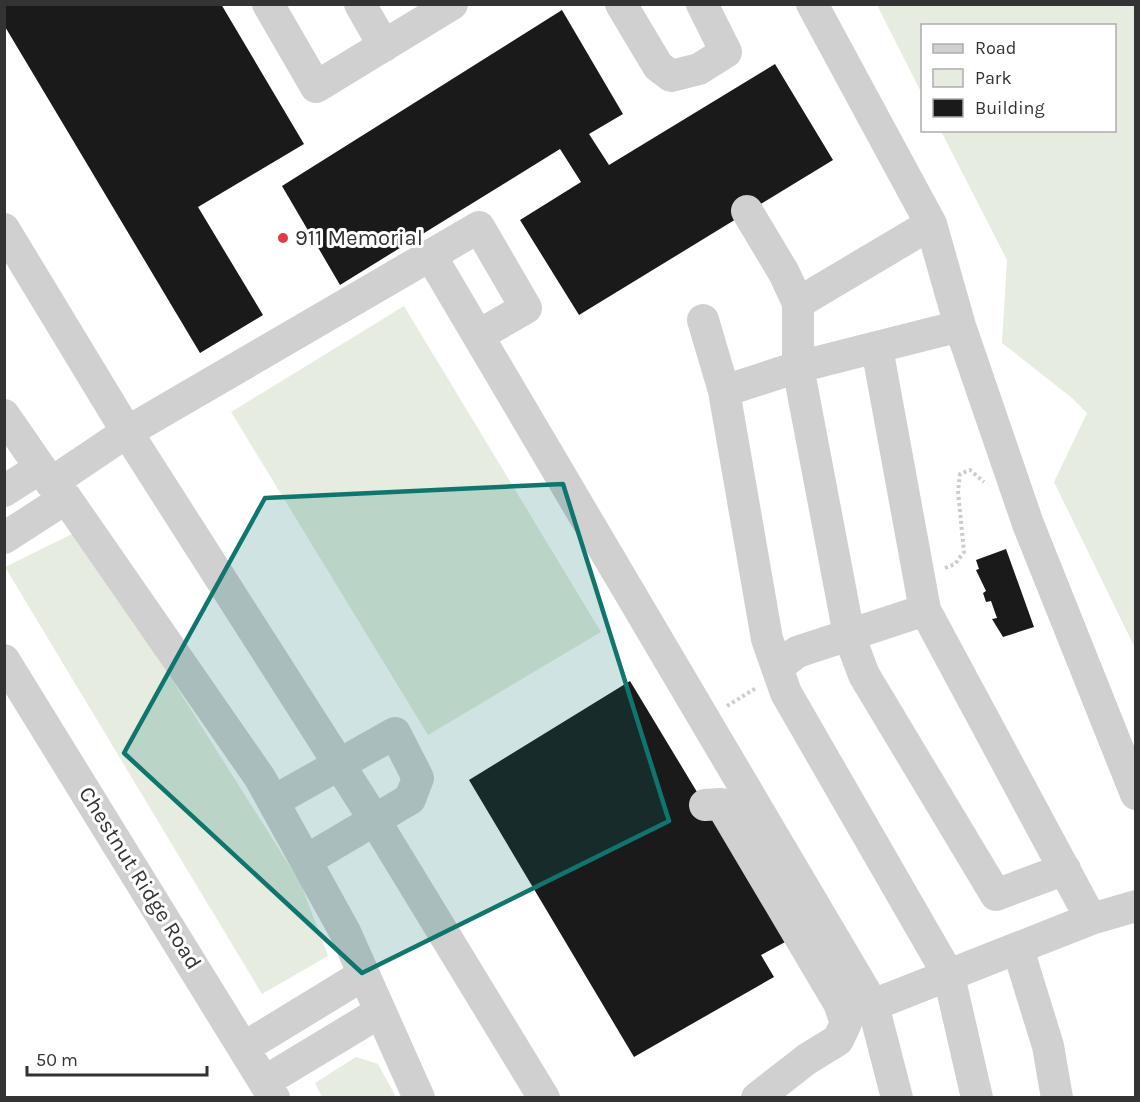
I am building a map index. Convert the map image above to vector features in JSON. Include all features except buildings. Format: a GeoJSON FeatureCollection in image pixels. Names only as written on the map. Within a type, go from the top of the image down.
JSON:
{"type":"FeatureCollection","features":[{"type":"Feature","properties":{"kind":"street"},"geometry":{"type":"LineString","coordinates":[[268,4],[316,87],[452,4]]}},
{"type":"Feature","properties":{"kind":"street"},"geometry":{"type":"LineString","coordinates":[[360,4],[384,46]]}},
{"type":"Feature","properties":{"kind":"street"},"geometry":{"type":"LineString","coordinates":[[621,4],[658,66],[671,76],[699,69],[726,52],[702,4]]}},
{"type":"Feature","properties":{"kind":"street"},"geometry":{"type":"LineString","coordinates":[[812,4],[931,224],[960,326],[1028,524],[1136,794]]}},
{"type":"Feature","properties":{"kind":"street"},"geometry":{"type":"LineString","coordinates":[[747,211],[784,273],[798,303],[798,367],[849,636],[864,675],[996,895],[1065,869]]}},
{"type":"Feature","properties":{"kind":"street"},"geometry":{"type":"LineString","coordinates":[[798,303],[931,224]]}},
{"type":"Feature","properties":{"kind":"street"},"geometry":{"type":"LineString","coordinates":[[4,538],[52,483],[127,432],[479,228],[526,308],[479,334]]}},
{"type":"Feature","properties":{"kind":"street"},"geometry":{"type":"LineString","coordinates":[[4,229],[127,432],[374,819],[544,1098]]}},
{"type":"Feature","properties":{"kind":"street"},"geometry":{"type":"LineString","coordinates":[[431,256],[873,1005],[897,1098]]}},
{"type":"Feature","properties":{"kind":"street"},"geometry":{"type":"LineString","coordinates":[[703,320],[724,391],[767,639],[776,666],[786,693],[950,976],[977,1098]]}},
{"type":"Feature","properties":{"kind":"street"},"geometry":{"type":"LineString","coordinates":[[724,391],[798,367],[960,326]]}},
{"type":"Feature","properties":{"kind":"street"},"geometry":{"type":"LineString","coordinates":[[877,348],[923,599],[1090,919]]}},
{"type":"Feature","properties":{"kind":"street"},"geometry":{"type":"LineString","coordinates":[[4,415],[274,801],[345,932],[419,1098]]}},
{"type":"Feature","properties":{"kind":"street"},"geometry":{"type":"LineString","coordinates":[[4,491],[52,483]]}},
{"type":"Feature","properties":{"kind":"street"},"geometry":{"type":"LineString","coordinates":[[776,666],[797,652],[849,636],[923,599]]}},
{"type":"Feature","properties":{"kind":"street","name":"Chestnut Ridge Road"},"geometry":{"type":"LineString","coordinates":[[4,660],[245,1047],[269,1090]]}},
{"type":"Feature","properties":{"kind":"street"},"geometry":{"type":"LineString","coordinates":[[274,801],[395,733],[418,778],[410,799],[307,860]]}},
{"type":"Feature","properties":{"kind":"street"},"geometry":{"type":"LineString","coordinates":[[705,805],[721,804],[839,1003],[846,1023],[838,1040],[807,1059],[757,1098]]}},
{"type":"Feature","properties":{"kind":"street"},"geometry":{"type":"LineString","coordinates":[[873,1005],[1090,919],[1136,906]]}},
{"type":"Feature","properties":{"kind":"street"},"geometry":{"type":"LineString","coordinates":[[1018,949],[1047,1046],[1057,1098]]}},
{"type":"Feature","properties":{"kind":"street"},"geometry":{"type":"LineString","coordinates":[[245,1047],[363,975]]}},
{"type":"Feature","properties":{"kind":"street"},"geometry":{"type":"LineString","coordinates":[[269,1090],[380,1012]]}},
{"type":"Feature","properties":{"kind":"path"},"geometry":{"type":"LineString","coordinates":[[923,599],[934,573],[955,564],[964,552],[958,491],[960,474],[970,470],[988,490]]}},
{"type":"Feature","properties":{"kind":"path"},"geometry":{"type":"LineString","coordinates":[[704,719],[767,682],[776,666]]}},
{"type":"Feature","properties":{"kind":"highlighted area"},"geometry":{"type":"Polygon","coordinates":[[[563,484],[669,821],[362,973],[124,753],[265,498],[563,484]]]}},
{"type":"Feature","properties":{"kind":"green space"},"geometry":{"type":"Polygon","coordinates":[[[877,5],[1135,5],[1135,648],[1054,482],[1087,413],[1072,398],[1002,343],[1007,260],[942,132],[1116,132],[1116,24],[921,24],[921,92],[877,5]]]}},
{"type":"Feature","properties":{"kind":"green space"},"geometry":{"type":"Polygon","coordinates":[[[404,306],[601,632],[428,735],[231,412],[404,306]]]}},
{"type":"Feature","properties":{"kind":"green space"},"geometry":{"type":"Polygon","coordinates":[[[78,531],[301,884],[328,956],[262,994],[5,567],[78,531]]]}},
{"type":"Feature","properties":{"kind":"green space"},"geometry":{"type":"Polygon","coordinates":[[[356,1057],[378,1064],[396,1097],[322,1097],[315,1083],[356,1057]]]}},
{"type":"Feature","properties":{"kind":"place","name":"911 Memorial"},"geometry":{"type":"Point","coordinates":[283,238]}}]}
